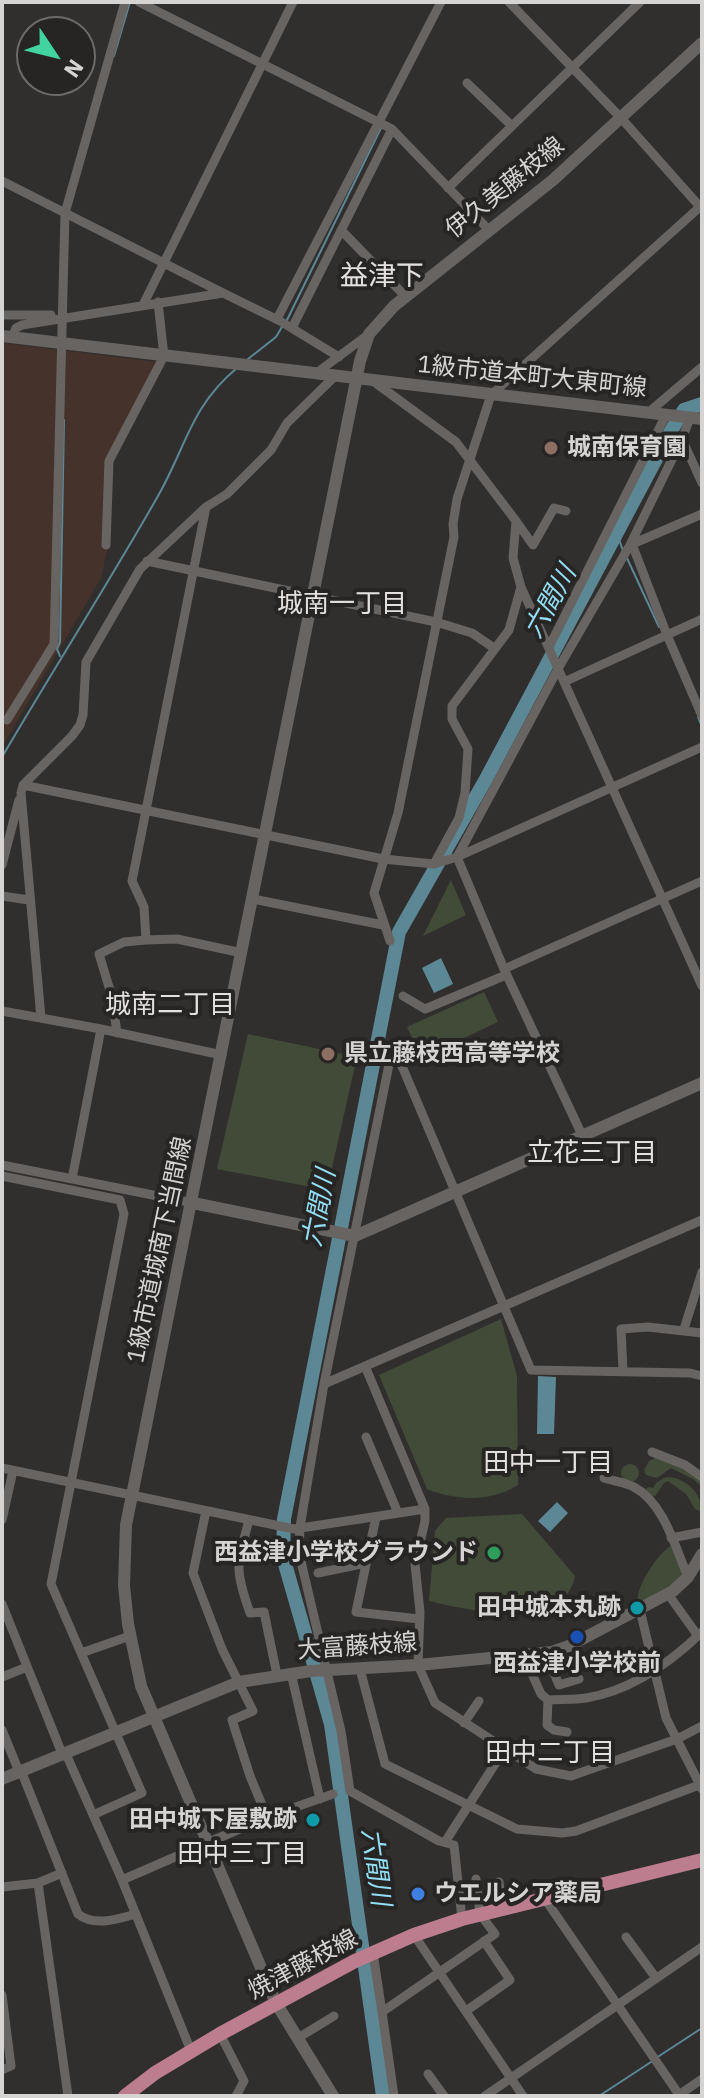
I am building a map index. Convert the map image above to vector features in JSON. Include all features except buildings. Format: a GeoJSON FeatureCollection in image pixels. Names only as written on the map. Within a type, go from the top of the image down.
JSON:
{"type":"FeatureCollection","features":[{"type":"Feature","properties":{"kind":"main road","name":"焼津藤枝線"},"geometry":{"type":"LineString","coordinates":[[125,2096],[220,2034],[355,1961],[414,1935],[480,1914],[702,1860]]}},
{"type":"Feature","properties":{"kind":"street"},"geometry":{"type":"LineString","coordinates":[[7,720],[54,644],[65,213],[125,2]]}},
{"type":"Feature","properties":{"kind":"street"},"geometry":{"type":"LineString","coordinates":[[139,2],[152,5],[392,129],[489,230]]}},
{"type":"Feature","properties":{"kind":"street"},"geometry":{"type":"LineString","coordinates":[[143,305],[293,2]]}},
{"type":"Feature","properties":{"kind":"street"},"geometry":{"type":"LineString","coordinates":[[278,320],[441,2]]}},
{"type":"Feature","properties":{"kind":"street"},"geometry":{"type":"LineString","coordinates":[[390,941],[374,893],[398,813],[454,537],[457,499],[491,395],[701,207],[621,118],[509,2]]}},
{"type":"Feature","properties":{"kind":"street"},"geometry":{"type":"LineString","coordinates":[[448,188],[640,2]]}},
{"type":"Feature","properties":{"kind":"street","name":"伊久美藤枝線"},"geometry":{"type":"LineString","coordinates":[[369,334],[406,297],[553,180],[702,43]]}},
{"type":"Feature","properties":{"kind":"street"},"geometry":{"type":"LineString","coordinates":[[467,83],[512,126]]}},
{"type":"Feature","properties":{"kind":"street"},"geometry":{"type":"LineString","coordinates":[[292,328],[392,129]]}},
{"type":"Feature","properties":{"kind":"street"},"geometry":{"type":"LineString","coordinates":[[2,181],[278,320],[339,357]]}},
{"type":"Feature","properties":{"kind":"street"},"geometry":{"type":"LineString","coordinates":[[341,230],[406,297]]}},
{"type":"Feature","properties":{"kind":"street"},"geometry":{"type":"LineString","coordinates":[[7,337],[22,325],[223,293]]}},
{"type":"Feature","properties":{"kind":"street"},"geometry":{"type":"LineString","coordinates":[[106,545],[109,461],[164,356],[158,302]]}},
{"type":"Feature","properties":{"kind":"street"},"geometry":{"type":"LineString","coordinates":[[2,315],[51,315],[62,318]]}},
{"type":"Feature","properties":{"kind":"street"},"geometry":{"type":"LineString","coordinates":[[315,374],[369,334]]}},
{"type":"Feature","properties":{"kind":"street"},"geometry":{"type":"LineString","coordinates":[[358,380],[360,361],[369,334]]}},
{"type":"Feature","properties":{"kind":"street","name":"1級市道本町大東町線"},"geometry":{"type":"LineString","coordinates":[[7,337],[696,418]]}},
{"type":"Feature","properties":{"kind":"street"},"geometry":{"type":"LineString","coordinates":[[649,412],[702,367]]}},
{"type":"Feature","properties":{"kind":"street"},"geometry":{"type":"LineString","coordinates":[[2,865],[22,789],[80,725],[86,662],[147,561],[206,507],[227,494],[271,450],[287,423],[334,377]]}},
{"type":"Feature","properties":{"kind":"street","name":"1級市道城南下当間線"},"geometry":{"type":"LineString","coordinates":[[333,2096],[276,2003],[154,1717],[135,1666],[124,1585],[124,1556],[132,1496],[358,380]]}},
{"type":"Feature","properties":{"kind":"street"},"geometry":{"type":"LineString","coordinates":[[373,381],[456,442],[472,459],[533,545],[554,508],[566,511]]}},
{"type":"Feature","properties":{"kind":"street"},"geometry":{"type":"LineString","coordinates":[[549,647],[666,415]]}},
{"type":"Feature","properties":{"kind":"street"},"geometry":{"type":"LineString","coordinates":[[457,857],[559,667],[631,544],[682,439],[696,418]]}},
{"type":"Feature","properties":{"kind":"street"},"geometry":{"type":"LineString","coordinates":[[682,439],[702,483]]}},
{"type":"Feature","properties":{"kind":"street"},"geometry":{"type":"LineString","coordinates":[[146,940],[144,907],[132,881],[206,507]]}},
{"type":"Feature","properties":{"kind":"street"},"geometry":{"type":"LineString","coordinates":[[631,544],[702,514]]}},
{"type":"Feature","properties":{"kind":"street"},"geometry":{"type":"LineString","coordinates":[[516,521],[513,558],[521,587],[702,986]]}},
{"type":"Feature","properties":{"kind":"street"},"geometry":{"type":"LineString","coordinates":[[631,544],[701,709]]}},
{"type":"Feature","properties":{"kind":"street"},"geometry":{"type":"LineString","coordinates":[[147,561],[436,622],[472,633],[494,648]]}},
{"type":"Feature","properties":{"kind":"street"},"geometry":{"type":"LineString","coordinates":[[434,864],[459,818],[465,793],[468,749],[452,719],[452,706],[509,630],[521,587]]}},
{"type":"Feature","properties":{"kind":"street"},"geometry":{"type":"LineString","coordinates":[[566,681],[702,619]]}},
{"type":"Feature","properties":{"kind":"street"},"geometry":{"type":"LineString","coordinates":[[22,789],[383,859],[434,864],[457,857],[702,747]]}},
{"type":"Feature","properties":{"kind":"street"},"geometry":{"type":"LineString","coordinates":[[22,789],[41,1018]]}},
{"type":"Feature","properties":{"kind":"street"},"geometry":{"type":"LineString","coordinates":[[457,857],[505,972],[582,1135]]}},
{"type":"Feature","properties":{"kind":"street"},"geometry":{"type":"LineString","coordinates":[[403,996],[425,1009],[702,881]]}},
{"type":"Feature","properties":{"kind":"street"},"geometry":{"type":"LineString","coordinates":[[2,896],[29,900]]}},
{"type":"Feature","properties":{"kind":"street"},"geometry":{"type":"LineString","coordinates":[[253,899],[383,925]]}},
{"type":"Feature","properties":{"kind":"street"},"geometry":{"type":"LineString","coordinates":[[117,1033],[112,997],[99,954],[124,942],[177,939],[242,953]]}},
{"type":"Feature","properties":{"kind":"street"},"geometry":{"type":"LineString","coordinates":[[689,957],[702,952]]}},
{"type":"Feature","properties":{"kind":"street"},"geometry":{"type":"LineString","coordinates":[[2,1011],[222,1055]]}},
{"type":"Feature","properties":{"kind":"street"},"geometry":{"type":"LineString","coordinates":[[72,1179],[101,1029]]}},
{"type":"Feature","properties":{"kind":"street"},"geometry":{"type":"LineString","coordinates":[[462,1919],[454,1845],[350,1791],[341,1731],[320,1670],[297,1528],[393,1045],[531,1370],[702,1376]]}},
{"type":"Feature","properties":{"kind":"street"},"geometry":{"type":"LineString","coordinates":[[2,1165],[353,1236],[702,1083]]}},
{"type":"Feature","properties":{"kind":"street"},"geometry":{"type":"LineString","coordinates":[[2,1176],[120,1200],[123,1205],[124,1214],[51,1584],[142,1793],[93,1815]]}},
{"type":"Feature","properties":{"kind":"street"},"geometry":{"type":"LineString","coordinates":[[324,1384],[702,1220]]}},
{"type":"Feature","properties":{"kind":"street"},"geometry":{"type":"LineString","coordinates":[[684,1329],[700,1289],[702,1272]]}},
{"type":"Feature","properties":{"kind":"street"},"geometry":{"type":"LineString","coordinates":[[623,1371],[621,1329],[648,1327],[702,1333]]}},
{"type":"Feature","properties":{"kind":"street"},"geometry":{"type":"LineString","coordinates":[[365,1366],[425,1509],[415,1564],[418,1665],[435,1703],[536,1769],[571,1776],[677,1739],[702,1726]]}},
{"type":"Feature","properties":{"kind":"street"},"geometry":{"type":"LineString","coordinates":[[366,1437],[398,1513]]}},
{"type":"Feature","properties":{"kind":"street"},"geometry":{"type":"LineString","coordinates":[[652,1452],[685,1465],[702,1477]]}},
{"type":"Feature","properties":{"kind":"street"},"geometry":{"type":"LineString","coordinates":[[2,1520],[7,1470],[282,1527],[297,1528],[425,1509]]}},
{"type":"Feature","properties":{"kind":"street"},"geometry":{"type":"LineString","coordinates":[[604,1478],[632,1486],[643,1493],[659,1513],[688,1577]]}},
{"type":"Feature","properties":{"kind":"street"},"geometry":{"type":"LineString","coordinates":[[206,1511],[193,1573],[222,1649],[253,1711],[232,1720],[267,1817]]}},
{"type":"Feature","properties":{"kind":"street"},"geometry":{"type":"LineString","coordinates":[[376,1517],[356,1612],[419,1619]]}},
{"type":"Feature","properties":{"kind":"street"},"geometry":{"type":"LineString","coordinates":[[249,1520],[238,1564],[238,1579],[250,1613],[264,1612],[320,1799]]}},
{"type":"Feature","properties":{"kind":"street"},"geometry":{"type":"LineString","coordinates":[[671,1538],[702,1532]]}},
{"type":"Feature","properties":{"kind":"street","name":"大富藤枝線"},"geometry":{"type":"LineString","coordinates":[[2,1779],[21,1774],[239,1682],[320,1670],[524,1656],[569,1646],[668,1594],[688,1577],[702,1554]]}},
{"type":"Feature","properties":{"kind":"street"},"geometry":{"type":"LineString","coordinates":[[318,1573],[366,1563]]}},
{"type":"Feature","properties":{"kind":"street"},"geometry":{"type":"LineString","coordinates":[[524,1656],[541,1694],[548,1700],[586,1698],[616,1690],[655,1669],[700,1634],[668,1594]]}},
{"type":"Feature","properties":{"kind":"street"},"geometry":{"type":"LineString","coordinates":[[2,1604],[65,1755],[122,1880],[191,2051]]}},
{"type":"Feature","properties":{"kind":"street"},"geometry":{"type":"LineString","coordinates":[[360,1669],[385,1764],[517,1829],[562,1833],[576,1831],[701,1786],[666,1718],[640,1610]]}},
{"type":"Feature","properties":{"kind":"street"},"geometry":{"type":"LineString","coordinates":[[81,1653],[130,1636]]}},
{"type":"Feature","properties":{"kind":"street"},"geometry":{"type":"LineString","coordinates":[[546,1653],[559,1685],[579,1679]]}},
{"type":"Feature","properties":{"kind":"street"},"geometry":{"type":"LineString","coordinates":[[2,1677],[27,1667]]}},
{"type":"Feature","properties":{"kind":"street"},"geometry":{"type":"LineString","coordinates":[[548,1700],[547,1725],[554,1730],[567,1732]]}},
{"type":"Feature","properties":{"kind":"street"},"geometry":{"type":"LineString","coordinates":[[464,1723],[479,1701]]}},
{"type":"Feature","properties":{"kind":"street"},"geometry":{"type":"LineString","coordinates":[[2,1730],[78,1914],[82,1918],[112,1920],[136,1914]]}},
{"type":"Feature","properties":{"kind":"street"},"geometry":{"type":"LineString","coordinates":[[445,1842],[504,1750]]}},
{"type":"Feature","properties":{"kind":"street"},"geometry":{"type":"LineString","coordinates":[[122,1880],[267,1817],[333,1794]]}},
{"type":"Feature","properties":{"kind":"street"},"geometry":{"type":"LineString","coordinates":[[2,1887],[38,1883],[62,1873]]}},
{"type":"Feature","properties":{"kind":"street"},"geometry":{"type":"LineString","coordinates":[[382,2012],[495,1934],[480,1914],[476,1879]]}},
{"type":"Feature","properties":{"kind":"street"},"geometry":{"type":"LineString","coordinates":[[499,1882],[502,1909]]}},
{"type":"Feature","properties":{"kind":"street"},"geometry":{"type":"LineString","coordinates":[[38,1883],[68,2096]]}},
{"type":"Feature","properties":{"kind":"street"},"geometry":{"type":"LineString","coordinates":[[545,1899],[679,2095],[702,2079]]}},
{"type":"Feature","properties":{"kind":"street"},"geometry":{"type":"LineString","coordinates":[[414,1935],[523,2096]]}},
{"type":"Feature","properties":{"kind":"street"},"geometry":{"type":"LineString","coordinates":[[626,1937],[656,1978]]}},
{"type":"Feature","properties":{"kind":"street"},"geometry":{"type":"LineString","coordinates":[[466,2011],[510,1980],[484,1941]]}},
{"type":"Feature","properties":{"kind":"street"},"geometry":{"type":"LineString","coordinates":[[485,2096],[702,1947]]}},
{"type":"Feature","properties":{"kind":"street"},"geometry":{"type":"LineString","coordinates":[[372,1953],[394,2096]]}},
{"type":"Feature","properties":{"kind":"street"},"geometry":{"type":"LineString","coordinates":[[2,1995],[11,2066],[2,2070]]}},
{"type":"Feature","properties":{"kind":"street"},"geometry":{"type":"LineString","coordinates":[[298,2038],[334,2016]]}},
{"type":"Feature","properties":{"kind":"street"},"geometry":{"type":"LineString","coordinates":[[220,2034],[244,2081],[236,2096]]}},
{"type":"Feature","properties":{"kind":"street"},"geometry":{"type":"LineString","coordinates":[[428,2074],[444,2096]]}},
{"type":"Feature","properties":{"kind":"shaded area"},"geometry":{"type":"Polygon","coordinates":[[[2,343],[157,362],[109,461],[110,537],[101,578],[2,747],[2,343]]]}},
{"type":"Feature","properties":{"kind":"green space"},"geometry":{"type":"Polygon","coordinates":[[[451,880],[466,915],[423,936],[451,880]]]}},
{"type":"Feature","properties":{"kind":"green space"},"geometry":{"type":"Polygon","coordinates":[[[484,992],[498,1022],[421,1058],[407,1027],[484,992]]]}},
{"type":"Feature","properties":{"kind":"green space"},"geometry":{"type":"Polygon","coordinates":[[[248,1034],[357,1057],[327,1190],[217,1169],[248,1034]]]}},
{"type":"Feature","properties":{"kind":"green space"},"geometry":{"type":"Polygon","coordinates":[[[501,1319],[517,1376],[518,1485],[508,1491],[473,1498],[449,1496],[427,1489],[379,1375],[501,1319]]]}},
{"type":"Feature","properties":{"kind":"green space"},"geometry":{"type":"Polygon","coordinates":[[[655,1458],[675,1463],[702,1478],[702,1487],[671,1468],[657,1478],[646,1475],[644,1470],[655,1458]]]}},
{"type":"Feature","properties":{"kind":"green space"},"geometry":{"type":"Polygon","coordinates":[[[630,1464],[639,1473],[630,1482],[621,1473],[630,1464]]]}},
{"type":"Feature","properties":{"kind":"green space"},"geometry":{"type":"Polygon","coordinates":[[[666,1477],[680,1480],[691,1487],[699,1499],[702,1512],[695,1509],[686,1494],[668,1481],[655,1496],[649,1495],[645,1490],[653,1488],[666,1477]]]}},
{"type":"Feature","properties":{"kind":"green space","name":"西益津小学校グラウンド"},"geometry":{"type":"Polygon","coordinates":[[[522,1514],[575,1576],[567,1594],[553,1605],[512,1613],[466,1609],[429,1601],[435,1531],[446,1518],[522,1514]]]}},
{"type":"Feature","properties":{"kind":"green space"},"geometry":{"type":"Polygon","coordinates":[[[672,1545],[685,1574],[666,1590],[642,1603],[638,1600],[638,1594],[644,1578],[672,1545]]]}},
{"type":"Feature","properties":{"kind":"water"},"geometry":{"type":"Polygon","coordinates":[[[441,958],[453,984],[434,993],[422,968],[441,958]]]}},
{"type":"Feature","properties":{"kind":"water"},"geometry":{"type":"Polygon","coordinates":[[[538,1376],[556,1377],[554,1434],[537,1434],[538,1376]]]}},
{"type":"Feature","properties":{"kind":"water"},"geometry":{"type":"Polygon","coordinates":[[[557,1502],[568,1513],[550,1532],[538,1521],[557,1502]]]}},
{"type":"Feature","properties":{"kind":"waterway"},"geometry":{"type":"LineString","coordinates":[[114,56],[130,2]]}},
{"type":"Feature","properties":{"kind":"waterway"},"geometry":{"type":"LineString","coordinates":[[287,320],[381,128]]}},
{"type":"Feature","properties":{"kind":"waterway"},"geometry":{"type":"LineString","coordinates":[[248,359],[276,337],[283,325]]}},
{"type":"Feature","properties":{"kind":"waterway"},"geometry":{"type":"LineString","coordinates":[[2,757],[158,496],[199,412],[237,368]]}},
{"type":"Feature","properties":{"kind":"waterway","name":"六間川"},"geometry":{"type":"LineString","coordinates":[[383,2096],[331,1724],[283,1557],[284,1519],[399,932],[486,779],[672,429],[684,410],[702,404]]}},
{"type":"Feature","properties":{"kind":"waterway"},"geometry":{"type":"LineString","coordinates":[[60,656],[57,649],[60,642],[64,420]]}},
{"type":"Feature","properties":{"kind":"waterway"},"geometry":{"type":"LineString","coordinates":[[617,533],[623,551]]}},
{"type":"Feature","properties":{"kind":"waterway"},"geometry":{"type":"LineString","coordinates":[[626,556],[659,627]]}},
{"type":"Feature","properties":{"kind":"waterway"},"geometry":{"type":"LineString","coordinates":[[698,717],[702,727]]}},
{"type":"Feature","properties":{"kind":"waterway"},"geometry":{"type":"LineString","coordinates":[[656,2058],[702,2028]]}},
{"type":"Feature","properties":{"kind":"waterway"},"geometry":{"type":"LineString","coordinates":[[599,2096],[651,2062]]}},
{"type":"Feature","properties":{"kind":"place","name":"城南保育園"},"geometry":{"type":"Point","coordinates":[551,448]}},
{"type":"Feature","properties":{"kind":"place","name":"県立藤枝西高等学校"},"geometry":{"type":"Point","coordinates":[328,1054]}},
{"type":"Feature","properties":{"kind":"place","name":"西益津小学校グラウンド"},"geometry":{"type":"Point","coordinates":[494,1553]}},
{"type":"Feature","properties":{"kind":"place","name":"田中城本丸跡"},"geometry":{"type":"Point","coordinates":[637,1608]}},
{"type":"Feature","properties":{"kind":"place","name":"西益津小学校前"},"geometry":{"type":"Point","coordinates":[577,1637]}},
{"type":"Feature","properties":{"kind":"place","name":"田中城下屋敷跡"},"geometry":{"type":"Point","coordinates":[313,1820]}},
{"type":"Feature","properties":{"kind":"place","name":"ウエルシア薬局"},"geometry":{"type":"Point","coordinates":[418,1894]}},
{"type":"Feature","properties":{"kind":"district","name":"益津下"},"geometry":{"type":"Point","coordinates":[382,277]}},
{"type":"Feature","properties":{"kind":"district","name":"城南一丁目"},"geometry":{"type":"Point","coordinates":[342,604]}},
{"type":"Feature","properties":{"kind":"district","name":"城南二丁目"},"geometry":{"type":"Point","coordinates":[170,1005]}},
{"type":"Feature","properties":{"kind":"district","name":"立花三丁目"},"geometry":{"type":"Point","coordinates":[592,1153]}},
{"type":"Feature","properties":{"kind":"district","name":"田中一丁目"},"geometry":{"type":"Point","coordinates":[548,1463]}},
{"type":"Feature","properties":{"kind":"district","name":"田中二丁目"},"geometry":{"type":"Point","coordinates":[550,1753]}},
{"type":"Feature","properties":{"kind":"district","name":"田中三丁目"},"geometry":{"type":"Point","coordinates":[242,1854]}}]}
